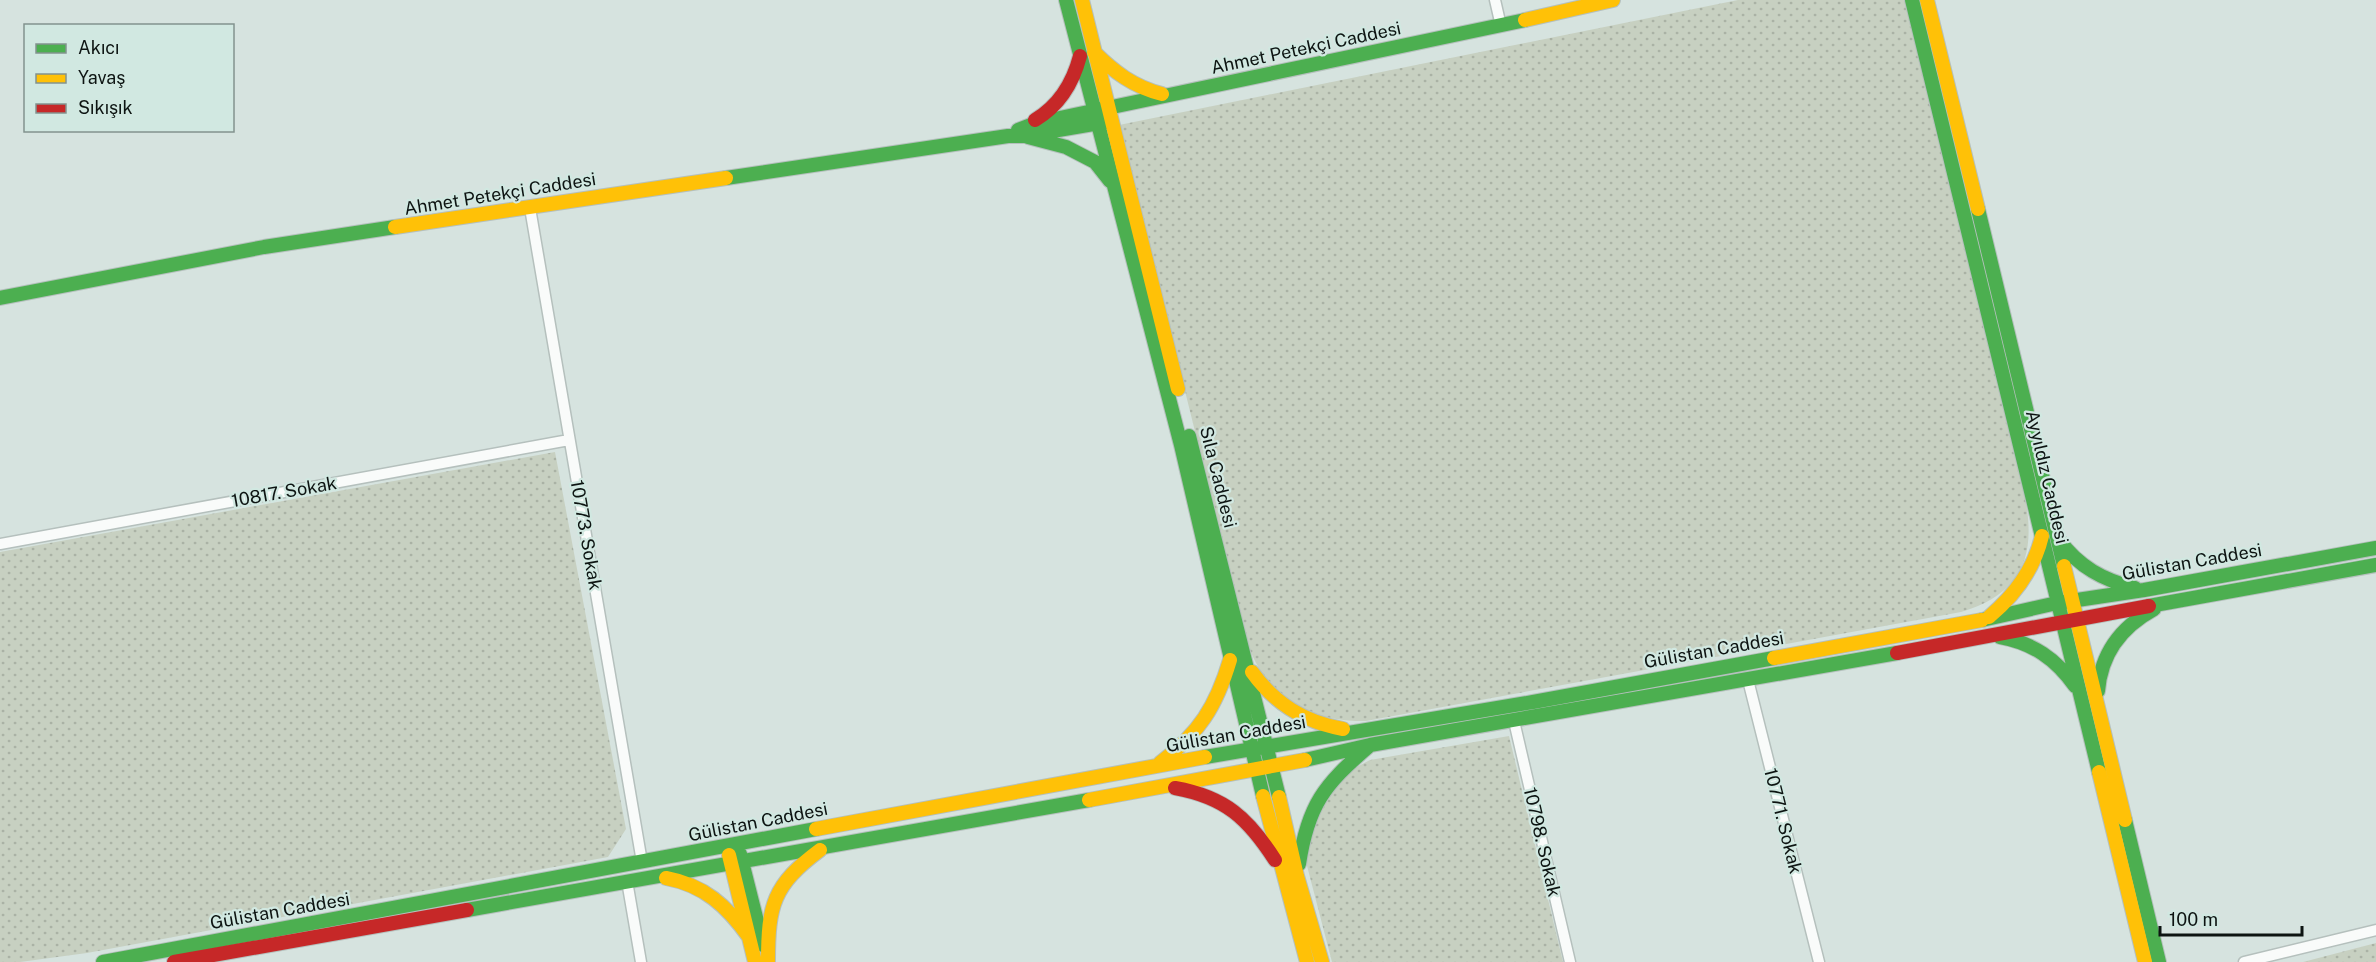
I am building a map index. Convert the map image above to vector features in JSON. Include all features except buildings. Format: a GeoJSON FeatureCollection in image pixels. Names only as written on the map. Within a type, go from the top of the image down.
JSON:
{"type":"FeatureCollection","features":[{"type":"Feature","properties":{"kind":"street","name":"Sıla Caddesi"},"geometry":{"type":"LineString","coordinates":[[1066,0],[1087,54],[1268,745],[1291,875]]}},
{"type":"Feature","properties":{"kind":"street","name":"Sıla Caddesi"},"geometry":{"type":"LineString","coordinates":[[1082,0],[1087,54]]}},
{"type":"Feature","properties":{"kind":"street"},"geometry":{"type":"LineString","coordinates":[[1495,0],[1501,26]]}},
{"type":"Feature","properties":{"kind":"street","name":"Ahmet Petekçi Caddesi"},"geometry":{"type":"LineString","coordinates":[[0,298],[264,247],[1008,135],[1102,116],[1168,95],[1501,26],[1613,0]]}},
{"type":"Feature","properties":{"kind":"street","name":"Ayyıldız Caddesi"},"geometry":{"type":"LineString","coordinates":[[1912,0],[2049,533]]}},
{"type":"Feature","properties":{"kind":"street","name":"Ayyıldız Caddesi"},"geometry":{"type":"LineString","coordinates":[[1927,0],[2064,602],[2097,709],[2158,962]]}},
{"type":"Feature","properties":{"kind":"street"},"geometry":{"type":"LineString","coordinates":[[1022,132],[1057,104],[1087,54],[1127,81],[1151,92],[1168,95]]}},
{"type":"Feature","properties":{"kind":"street","name":"Sıla Caddesi"},"geometry":{"type":"LineString","coordinates":[[1102,116],[1114,186],[1178,433],[1256,769],[1322,962]]}},
{"type":"Feature","properties":{"kind":"street"},"geometry":{"type":"LineString","coordinates":[[1022,132],[1066,147],[1095,162],[1114,186]]}},
{"type":"Feature","properties":{"kind":"street","name":"10773. Sokak"},"geometry":{"type":"LineString","coordinates":[[530,208],[642,862]]}},
{"type":"Feature","properties":{"kind":"street","name":"10817. Sokak"},"geometry":{"type":"LineString","coordinates":[[0,544],[569,440]]}},
{"type":"Feature","properties":{"kind":"street"},"geometry":{"type":"LineString","coordinates":[[1987,619],[2005,603],[2025,578],[2049,533],[2073,558],[2096,575],[2110,582],[2144,590]]}},
{"type":"Feature","properties":{"kind":"street","name":"Gülistan Caddesi"},"geometry":{"type":"LineString","coordinates":[[103,962],[1268,745],[1533,702],[1987,619],[2064,602],[2144,590],[2376,548]]}},
{"type":"Feature","properties":{"kind":"street","name":"Gülistan Caddesi"},"geometry":{"type":"LineString","coordinates":[[174,962],[736,863],[1256,769],[1370,745],[1748,680],[2376,566]]}},
{"type":"Feature","properties":{"kind":"street"},"geometry":{"type":"LineString","coordinates":[[2097,709],[2099,670],[2110,647],[2122,631],[2137,618],[2166,603]]}},
{"type":"Feature","properties":{"kind":"street","name":"Ayyıldız Caddesi"},"geometry":{"type":"LineString","coordinates":[[2069,621],[2079,693],[2145,962]]}},
{"type":"Feature","properties":{"kind":"street"},"geometry":{"type":"LineString","coordinates":[[1988,635],[2021,641],[2046,654],[2069,677],[2079,693]]}},
{"type":"Feature","properties":{"kind":"street"},"geometry":{"type":"LineString","coordinates":[[1156,766],[1180,749],[1213,709],[1230,657]]}},
{"type":"Feature","properties":{"kind":"street"},"geometry":{"type":"LineString","coordinates":[[1246,662],[1263,687],[1296,715],[1321,725],[1361,730]]}},
{"type":"Feature","properties":{"kind":"street","name":"10771. Sokak"},"geometry":{"type":"LineString","coordinates":[[1748,680],[1819,962]]}},
{"type":"Feature","properties":{"kind":"street","name":"10798. Sokak"},"geometry":{"type":"LineString","coordinates":[[1514,721],[1570,962]]}},
{"type":"Feature","properties":{"kind":"street"},"geometry":{"type":"LineString","coordinates":[[1291,875],[1309,816],[1321,791],[1370,745]]}},
{"type":"Feature","properties":{"kind":"street"},"geometry":{"type":"LineString","coordinates":[[1160,786],[1193,791],[1219,801],[1242,815],[1260,835],[1291,875],[1307,962]]}},
{"type":"Feature","properties":{"kind":"street"},"geometry":{"type":"LineString","coordinates":[[733,845],[755,962]]}},
{"type":"Feature","properties":{"kind":"street"},"geometry":{"type":"LineString","coordinates":[[768,962],[768,935],[774,900],[779,888],[795,868],[823,847]]}},
{"type":"Feature","properties":{"kind":"street"},"geometry":{"type":"LineString","coordinates":[[736,863],[768,962]]}},
{"type":"Feature","properties":{"kind":"street"},"geometry":{"type":"LineString","coordinates":[[651,877],[685,881],[707,890],[735,915],[749,936]]}},
{"type":"Feature","properties":{"kind":"street"},"geometry":{"type":"LineString","coordinates":[[627,881],[641,962]]}},
{"type":"Feature","properties":{"kind":"street"},"geometry":{"type":"LineString","coordinates":[[2244,962],[2376,930]]}},
{"type":"Feature","properties":{"kind":"green space"},"geometry":{"type":"Polygon","coordinates":[[[1738,0],[1905,0],[2026,503],[2028,542],[2019,573],[1997,596],[1961,612],[1366,721],[1327,717],[1309,712],[1294,704],[1267,680],[1248,645],[1119,125],[1738,0]]]}},
{"type":"Feature","properties":{"kind":"green space"},"geometry":{"type":"Polygon","coordinates":[[[555,452],[626,829],[608,857],[87,953],[20,962],[0,962],[0,552],[555,452]]]}},
{"type":"Feature","properties":{"kind":"green space"},"geometry":{"type":"Polygon","coordinates":[[[1509,736],[1563,962],[1332,962],[1306,862],[1313,822],[1327,794],[1353,769],[1370,760],[1509,736]]]}},
{"type":"Feature","properties":{"kind":"green space"},"geometry":{"type":"Polygon","coordinates":[[[2376,943],[2376,962],[2303,962],[2376,943]]]}},
{"type":"Feature","properties":{"kind":"traffic: fast"},"geometry":{"type":"LineString","coordinates":[[1066,0],[1181,445],[1263,796]]}},
{"type":"Feature","properties":{"kind":"traffic: fast"},"geometry":{"type":"LineString","coordinates":[[1912,0],[2099,772]]}},
{"type":"Feature","properties":{"kind":"traffic: fast"},"geometry":{"type":"LineString","coordinates":[[1018,130],[1036,123],[1525,20]]}},
{"type":"Feature","properties":{"kind":"traffic: fast"},"geometry":{"type":"LineString","coordinates":[[726,178],[1008,136],[1023,136],[1111,121]]}},
{"type":"Feature","properties":{"kind":"traffic: fast"},"geometry":{"type":"LineString","coordinates":[[1028,137],[1066,147],[1095,162],[1110,181]]}},
{"type":"Feature","properties":{"kind":"traffic: fast"},"geometry":{"type":"LineString","coordinates":[[1978,209],[2064,566]]}},
{"type":"Feature","properties":{"kind":"traffic: fast"},"geometry":{"type":"LineString","coordinates":[[0,298],[264,247],[395,227]]}},
{"type":"Feature","properties":{"kind":"traffic: fast"},"geometry":{"type":"LineString","coordinates":[[1189,436],[1279,797]]}},
{"type":"Feature","properties":{"kind":"traffic: fast"},"geometry":{"type":"LineString","coordinates":[[2059,540],[2083,565],[2112,581],[2135,588]]}},
{"type":"Feature","properties":{"kind":"traffic: fast"},"geometry":{"type":"LineString","coordinates":[[1982,620],[2057,603],[2144,590],[2376,548]]}},
{"type":"Feature","properties":{"kind":"traffic: fast"},"geometry":{"type":"LineString","coordinates":[[2149,606],[2376,565]]}},
{"type":"Feature","properties":{"kind":"traffic: fast"},"geometry":{"type":"LineString","coordinates":[[2098,691],[2103,665],[2115,642],[2132,624],[2154,609]]}},
{"type":"Feature","properties":{"kind":"traffic: fast"},"geometry":{"type":"LineString","coordinates":[[2000,637],[2023,643],[2043,654],[2052,660],[2075,686]]}},
{"type":"Feature","properties":{"kind":"traffic: fast"},"geometry":{"type":"LineString","coordinates":[[1305,760],[1370,745],[1897,653]]}},
{"type":"Feature","properties":{"kind":"traffic: fast"},"geometry":{"type":"LineString","coordinates":[[1205,757],[1533,702],[1774,658]]}},
{"type":"Feature","properties":{"kind":"traffic: fast"},"geometry":{"type":"LineString","coordinates":[[1299,864],[1307,826],[1320,798],[1340,773],[1368,747]]}},
{"type":"Feature","properties":{"kind":"traffic: fast"},"geometry":{"type":"LineString","coordinates":[[467,910],[1089,800]]}},
{"type":"Feature","properties":{"kind":"traffic: fast"},"geometry":{"type":"LineString","coordinates":[[2125,820],[2159,962]]}},
{"type":"Feature","properties":{"kind":"traffic: fast"},"geometry":{"type":"LineString","coordinates":[[103,962],[816,829]]}},
{"type":"Feature","properties":{"kind":"traffic: fast"},"geometry":{"type":"LineString","coordinates":[[740,854],[763,945]]}},
{"type":"Feature","properties":{"kind":"traffic: slow"},"geometry":{"type":"LineString","coordinates":[[1082,0],[1178,389]]}},
{"type":"Feature","properties":{"kind":"traffic: slow"},"geometry":{"type":"LineString","coordinates":[[1525,20],[1613,0]]}},
{"type":"Feature","properties":{"kind":"traffic: slow"},"geometry":{"type":"LineString","coordinates":[[1927,0],[1978,209]]}},
{"type":"Feature","properties":{"kind":"traffic: slow"},"geometry":{"type":"LineString","coordinates":[[1094,52],[1125,78],[1162,94]]}},
{"type":"Feature","properties":{"kind":"traffic: slow"},"geometry":{"type":"LineString","coordinates":[[395,227],[726,178]]}},
{"type":"Feature","properties":{"kind":"traffic: slow"},"geometry":{"type":"LineString","coordinates":[[1989,617],[2015,591],[2029,571],[2042,536]]}},
{"type":"Feature","properties":{"kind":"traffic: slow"},"geometry":{"type":"LineString","coordinates":[[2064,566],[2125,820]]}},
{"type":"Feature","properties":{"kind":"traffic: slow"},"geometry":{"type":"LineString","coordinates":[[1774,658],[1982,620]]}},
{"type":"Feature","properties":{"kind":"traffic: slow"},"geometry":{"type":"LineString","coordinates":[[1160,763],[1196,730],[1219,692],[1230,660]]}},
{"type":"Feature","properties":{"kind":"traffic: slow"},"geometry":{"type":"LineString","coordinates":[[1252,672],[1270,693],[1291,710],[1316,722],[1343,729]]}},
{"type":"Feature","properties":{"kind":"traffic: slow"},"geometry":{"type":"LineString","coordinates":[[816,829],[1205,757]]}},
{"type":"Feature","properties":{"kind":"traffic: slow"},"geometry":{"type":"LineString","coordinates":[[1089,800],[1305,760]]}},
{"type":"Feature","properties":{"kind":"traffic: slow"},"geometry":{"type":"LineString","coordinates":[[2099,772],[2145,962]]}},
{"type":"Feature","properties":{"kind":"traffic: slow"},"geometry":{"type":"LineString","coordinates":[[1263,796],[1307,962]]}},
{"type":"Feature","properties":{"kind":"traffic: slow"},"geometry":{"type":"LineString","coordinates":[[1279,797],[1297,876],[1322,962]]}},
{"type":"Feature","properties":{"kind":"traffic: slow"},"geometry":{"type":"LineString","coordinates":[[768,962],[770,925],[776,898],[792,874],[820,850]]}},
{"type":"Feature","properties":{"kind":"traffic: slow"},"geometry":{"type":"LineString","coordinates":[[729,855],[755,962]]}},
{"type":"Feature","properties":{"kind":"traffic: slow"},"geometry":{"type":"LineString","coordinates":[[666,878],[692,886],[714,899],[749,937]]}},
{"type":"Feature","properties":{"kind":"traffic: jam"},"geometry":{"type":"LineString","coordinates":[[1035,120],[1052,107],[1064,92],[1074,75],[1080,56]]}},
{"type":"Feature","properties":{"kind":"traffic: jam"},"geometry":{"type":"LineString","coordinates":[[1897,653],[2149,606]]}},
{"type":"Feature","properties":{"kind":"traffic: jam"},"geometry":{"type":"LineString","coordinates":[[1175,788],[1208,797],[1234,812],[1255,832],[1275,860]]}},
{"type":"Feature","properties":{"kind":"traffic: jam"},"geometry":{"type":"LineString","coordinates":[[174,962],[467,910]]}}]}
